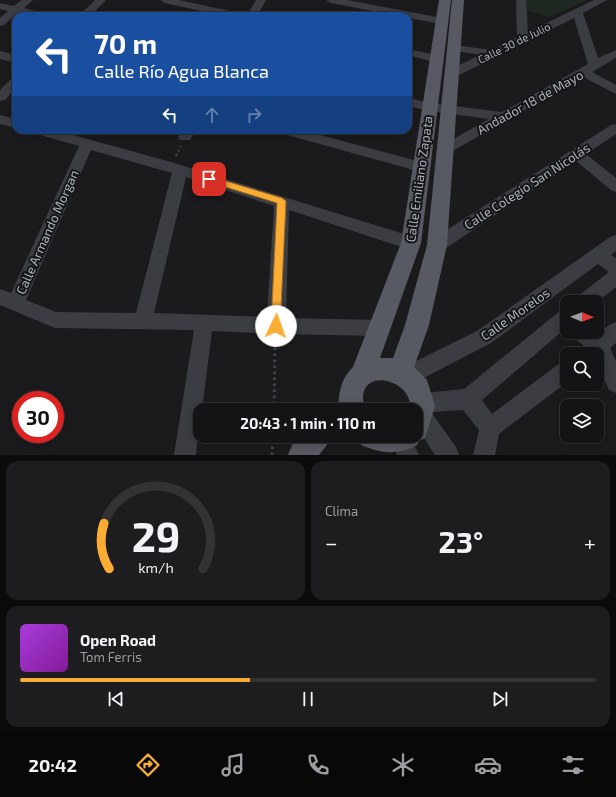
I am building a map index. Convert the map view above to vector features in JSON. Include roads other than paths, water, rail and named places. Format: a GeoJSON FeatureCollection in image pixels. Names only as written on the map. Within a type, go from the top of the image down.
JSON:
{"type":"FeatureCollection","features":[{"type":"Feature","properties":{"kind":"main road","name":"Calle Emiliano Zapata"},"geometry":{"type":"LineString","coordinates":[[404,374],[437,245],[444,150],[439,108],[437,59],[445,0]]}},
{"type":"Feature","properties":{"kind":"main road","name":"Calle Emiliano Zapata"},"geometry":{"type":"LineString","coordinates":[[350,397],[380,328],[411,243],[421,167],[450,74],[458,0]]}},
{"type":"Feature","properties":{"kind":"main road"},"geometry":{"type":"LineString","coordinates":[[350,397],[380,367],[404,374],[418,388],[412,403]]}},
{"type":"Feature","properties":{"kind":"main road"},"geometry":{"type":"LineString","coordinates":[[302,455],[312,443]]}},
{"type":"Feature","properties":{"kind":"street"},"geometry":{"type":"LineString","coordinates":[[13,12],[28,0]]}},
{"type":"Feature","properties":{"kind":"street"},"geometry":{"type":"LineString","coordinates":[[88,12],[101,0]]}},
{"type":"Feature","properties":{"kind":"street"},"geometry":{"type":"LineString","coordinates":[[165,0],[220,12]]}},
{"type":"Feature","properties":{"kind":"street"},"geometry":{"type":"LineString","coordinates":[[254,12],[261,0]]}},
{"type":"Feature","properties":{"kind":"street"},"geometry":{"type":"LineString","coordinates":[[331,0],[394,12]]}},
{"type":"Feature","properties":{"kind":"street"},"geometry":{"type":"LineString","coordinates":[[521,0],[523,38]]}},
{"type":"Feature","properties":{"kind":"street","name":"Calle 30 de Julio"},"geometry":{"type":"LineString","coordinates":[[450,74],[602,0]]}},
{"type":"Feature","properties":{"kind":"street"},"geometry":{"type":"LineString","coordinates":[[0,6],[28,12]]}},
{"type":"Feature","properties":{"kind":"street"},"geometry":{"type":"LineString","coordinates":[[0,23],[12,12]]}},
{"type":"Feature","properties":{"kind":"street"},"geometry":{"type":"LineString","coordinates":[[577,12],[589,69],[616,90]]}},
{"type":"Feature","properties":{"kind":"street"},"geometry":{"type":"LineString","coordinates":[[412,15],[442,21]]}},
{"type":"Feature","properties":{"kind":"street"},"geometry":{"type":"LineString","coordinates":[[454,48],[491,53]]}},
{"type":"Feature","properties":{"kind":"street"},"geometry":{"type":"LineString","coordinates":[[412,53],[437,59]]}},
{"type":"Feature","properties":{"kind":"street","name":"Andador 18 de Mayo"},"geometry":{"type":"LineString","coordinates":[[444,150],[616,53]]}},
{"type":"Feature","properties":{"kind":"street"},"geometry":{"type":"LineString","coordinates":[[0,55],[12,58]]}},
{"type":"Feature","properties":{"kind":"street"},"geometry":{"type":"LineString","coordinates":[[0,97],[12,85]]}},
{"type":"Feature","properties":{"kind":"street"},"geometry":{"type":"LineString","coordinates":[[412,103],[439,108],[502,116]]}},
{"type":"Feature","properties":{"kind":"street"},"geometry":{"type":"LineString","coordinates":[[1,121],[12,123]]}},
{"type":"Feature","properties":{"kind":"street","name":"Calle Colegio San Nicolás"},"geometry":{"type":"LineString","coordinates":[[437,245],[616,128]]}},
{"type":"Feature","properties":{"kind":"street"},"geometry":{"type":"LineString","coordinates":[[52,134],[175,168],[411,243]]}},
{"type":"Feature","properties":{"kind":"street"},"geometry":{"type":"LineString","coordinates":[[300,134],[421,167]]}},
{"type":"Feature","properties":{"kind":"street","name":"Calle Armando Morgan"},"geometry":{"type":"LineString","coordinates":[[8,300],[87,144]]}},
{"type":"Feature","properties":{"kind":"street"},"geometry":{"type":"LineString","coordinates":[[576,154],[616,186]]}},
{"type":"Feature","properties":{"kind":"street"},"geometry":{"type":"LineString","coordinates":[[143,321],[175,168]]}},
{"type":"Feature","properties":{"kind":"street"},"geometry":{"type":"LineString","coordinates":[[276,326],[282,201]]}},
{"type":"Feature","properties":{"kind":"street","name":"Calle Morelos"},"geometry":{"type":"LineString","coordinates":[[404,374],[484,337],[616,242]]}},
{"type":"Feature","properties":{"kind":"street"},"geometry":{"type":"LineString","coordinates":[[599,254],[616,268]]}},
{"type":"Feature","properties":{"kind":"street"},"geometry":{"type":"LineString","coordinates":[[593,295],[616,277]]}},
{"type":"Feature","properties":{"kind":"street"},"geometry":{"type":"LineString","coordinates":[[8,300],[54,320],[204,322],[276,326],[380,328]]}},
{"type":"Feature","properties":{"kind":"street"},"geometry":{"type":"LineString","coordinates":[[185,455],[204,322]]}},
{"type":"Feature","properties":{"kind":"street"},"geometry":{"type":"LineString","coordinates":[[423,423],[468,399],[560,323]]}},
{"type":"Feature","properties":{"kind":"street"},"geometry":{"type":"LineString","coordinates":[[597,347],[616,331]]}},
{"type":"Feature","properties":{"kind":"street"},"geometry":{"type":"LineString","coordinates":[[604,366],[616,383]]}},
{"type":"Feature","properties":{"kind":"street"},"geometry":{"type":"LineString","coordinates":[[484,455],[490,428],[560,375]]}},
{"type":"Feature","properties":{"kind":"street"},"geometry":{"type":"LineString","coordinates":[[468,399],[490,428]]}},
{"type":"Feature","properties":{"kind":"street"},"geometry":{"type":"LineString","coordinates":[[419,443],[448,455]]}}]}
